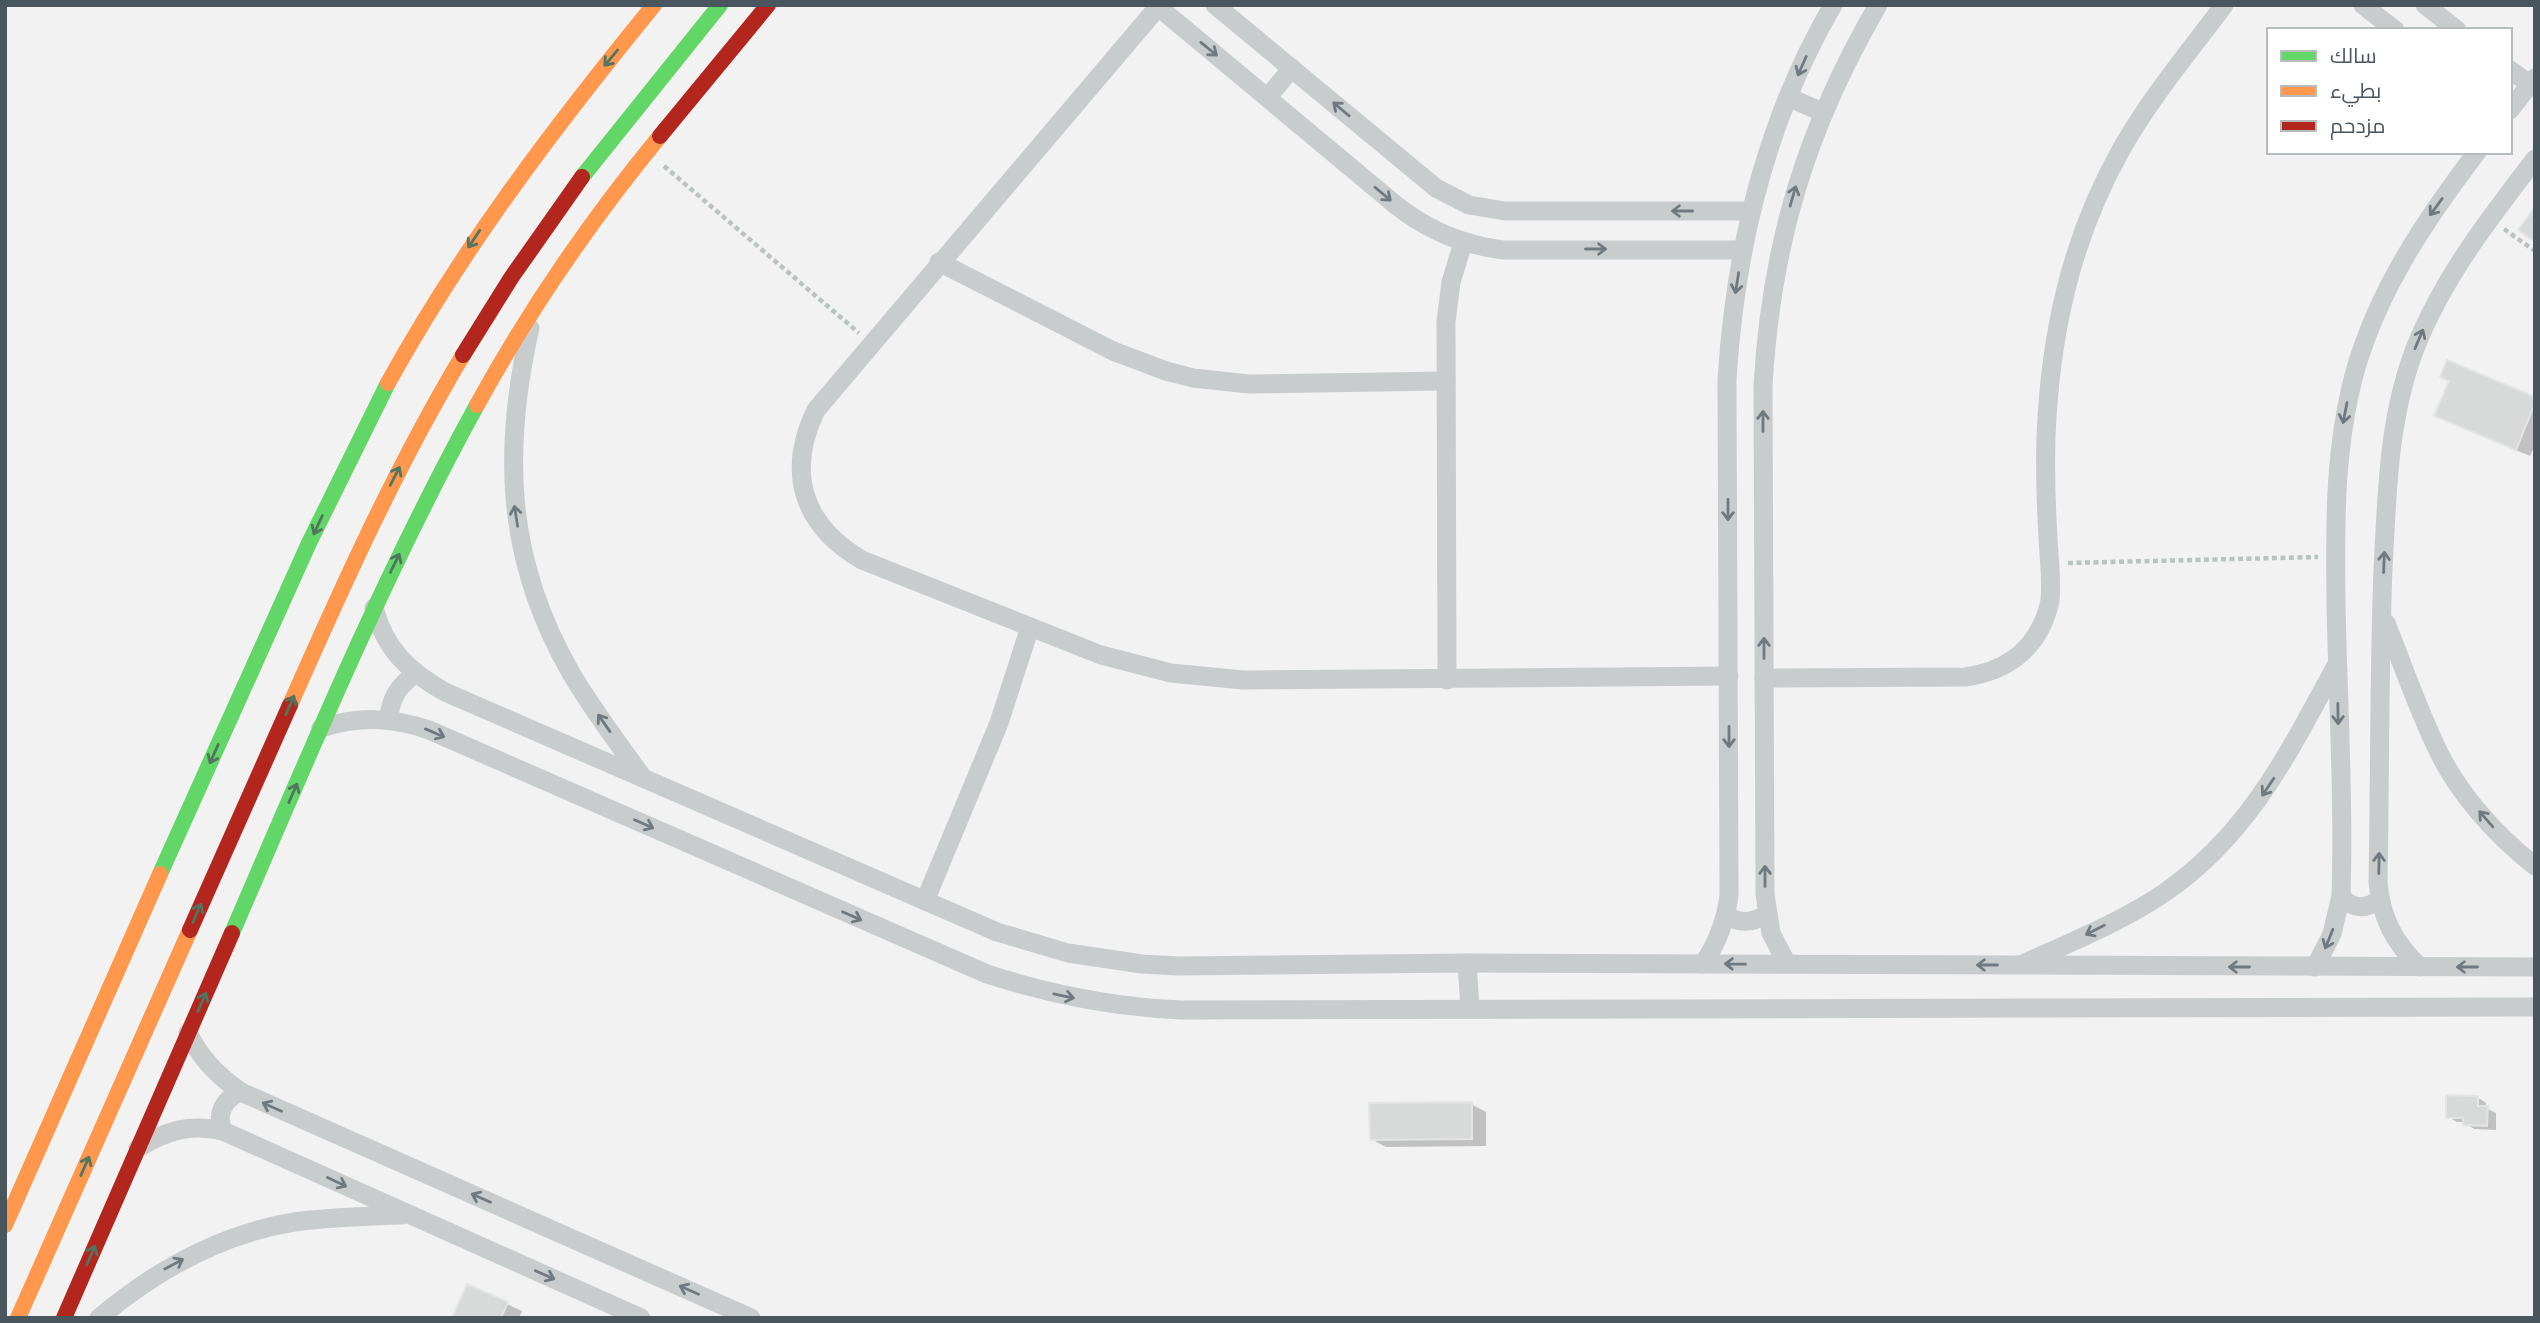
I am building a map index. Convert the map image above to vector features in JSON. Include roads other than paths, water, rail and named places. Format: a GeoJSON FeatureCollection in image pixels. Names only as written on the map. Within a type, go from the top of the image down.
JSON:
{"type":"FeatureCollection","features":[{"type":"Feature","properties":{"kind":"main road"},"geometry":{"type":"LineString","coordinates":[[5,1225],[251,673],[373,409],[437,297],[507,190],[654,5]]}},
{"type":"Feature","properties":{"kind":"main road"},"geometry":{"type":"LineString","coordinates":[[18,1318],[395,475],[442,390],[522,261],[620,127],[720,5]]}},
{"type":"Feature","properties":{"kind":"main road"},"geometry":{"type":"LineString","coordinates":[[64,1318],[374,608],[446,461],[534,310],[611,196],[768,5]]}},
{"type":"Feature","properties":{"kind":"street"},"geometry":{"type":"LineString","coordinates":[[1215,5],[1436,188],[1468,205],[1505,211],[1751,211]]}},
{"type":"Feature","properties":{"kind":"street"},"geometry":{"type":"LineString","coordinates":[[1703,964],[1720,937],[1727,916],[1729,895],[1727,380],[1730,328],[1742,250],[1773,135],[1805,58],[1833,5]]}},
{"type":"Feature","properties":{"kind":"street"},"geometry":{"type":"LineString","coordinates":[[1787,964],[1774,942],[1767,914],[1763,386],[1766,337],[1782,238],[1799,177],[1822,112],[1878,5]]}},
{"type":"Feature","properties":{"kind":"street"},"geometry":{"type":"LineString","coordinates":[[1764,678],[1965,677],[1995,670],[2022,654],[2040,630],[2050,601],[2046,488],[2048,390],[2053,349],[2071,267],[2084,227],[2123,146],[2224,5]]}},
{"type":"Feature","properties":{"kind":"street"},"geometry":{"type":"LineString","coordinates":[[2425,5],[2455,28]]}},
{"type":"Feature","properties":{"kind":"street"},"geometry":{"type":"LineString","coordinates":[[1729,676],[1243,680],[1135,665],[1101,655],[862,560],[834,541],[813,515],[806,499],[801,472],[803,444],[808,426],[826,394],[1157,6],[1414,219],[1434,231],[1463,243],[1503,250],[1742,250]]}},
{"type":"Feature","properties":{"kind":"street"},"geometry":{"type":"LineString","coordinates":[[2375,9],[2393,28]]}},
{"type":"Feature","properties":{"kind":"street"},"geometry":{"type":"LineString","coordinates":[[1268,97],[1292,68]]}},
{"type":"Feature","properties":{"kind":"street"},"geometry":{"type":"LineString","coordinates":[[2512,71],[2532,81],[2512,107]]}},
{"type":"Feature","properties":{"kind":"street"},"geometry":{"type":"LineString","coordinates":[[1788,97],[1822,112]]}},
{"type":"Feature","properties":{"kind":"street"},"geometry":{"type":"LineString","coordinates":[[2315,967],[2332,934],[2341,897],[2334,528],[2340,443],[2347,406],[2364,346],[2386,289],[2427,219],[2476,154]]}},
{"type":"Feature","properties":{"kind":"street"},"geometry":{"type":"LineString","coordinates":[[2420,967],[2397,943],[2383,913],[2380,898],[2382,613],[2386,492],[2396,416],[2403,382],[2431,312],[2454,269],[2535,159]]}},
{"type":"Feature","properties":{"kind":"street"},"geometry":{"type":"LineString","coordinates":[[1447,680],[1447,302],[1463,243]]}},
{"type":"Feature","properties":{"kind":"street"},"geometry":{"type":"LineString","coordinates":[[939,262],[1114,351],[1153,367],[1193,378],[1249,384],[1446,381]]}},
{"type":"Feature","properties":{"kind":"street"},"geometry":{"type":"LineString","coordinates":[[534,310],[516,417],[514,499],[519,536],[532,584],[554,641],[584,693],[643,779]]}},
{"type":"Feature","properties":{"kind":"street"},"geometry":{"type":"LineString","coordinates":[[374,608],[395,654],[416,674],[445,692],[997,932],[1032,944],[1080,955],[1179,966],[1467,963],[2535,967]]}},
{"type":"Feature","properties":{"kind":"street"},"geometry":{"type":"LineString","coordinates":[[2382,613],[2434,744],[2449,770],[2485,818],[2535,866]]}},
{"type":"Feature","properties":{"kind":"street"},"geometry":{"type":"LineString","coordinates":[[925,901],[999,723],[1030,627]]}},
{"type":"Feature","properties":{"kind":"street"},"geometry":{"type":"LineString","coordinates":[[2019,965],[2093,932],[2163,894],[2217,849],[2241,823],[2277,774],[2337,663]]}},
{"type":"Feature","properties":{"kind":"street"},"geometry":{"type":"LineString","coordinates":[[389,719],[391,701],[416,674]]}},
{"type":"Feature","properties":{"kind":"street"},"geometry":{"type":"LineString","coordinates":[[321,728],[355,720],[389,719],[429,730],[951,959],[1025,986],[1102,1004],[1181,1010],[2535,1007]]}},
{"type":"Feature","properties":{"kind":"street"},"geometry":{"type":"LineString","coordinates":[[2341,897],[2359,908],[2367,907],[2380,898]]}},
{"type":"Feature","properties":{"kind":"street"},"geometry":{"type":"LineString","coordinates":[[1727,916],[1751,922],[1767,914]]}},
{"type":"Feature","properties":{"kind":"street"},"geometry":{"type":"LineString","coordinates":[[1467,963],[1470,1008]]}},
{"type":"Feature","properties":{"kind":"street"},"geometry":{"type":"LineString","coordinates":[[188,1033],[209,1066],[241,1092],[751,1318]]}},
{"type":"Feature","properties":{"kind":"street"},"geometry":{"type":"LineString","coordinates":[[223,1132],[220,1124],[221,1109],[229,1098],[241,1092]]}},
{"type":"Feature","properties":{"kind":"street"},"geometry":{"type":"LineString","coordinates":[[138,1148],[174,1129],[207,1127],[223,1132],[641,1318]]}},
{"type":"Feature","properties":{"kind":"street"},"geometry":{"type":"LineString","coordinates":[[99,1318],[157,1273],[233,1238],[292,1223],[327,1218],[407,1214]]}}]}
